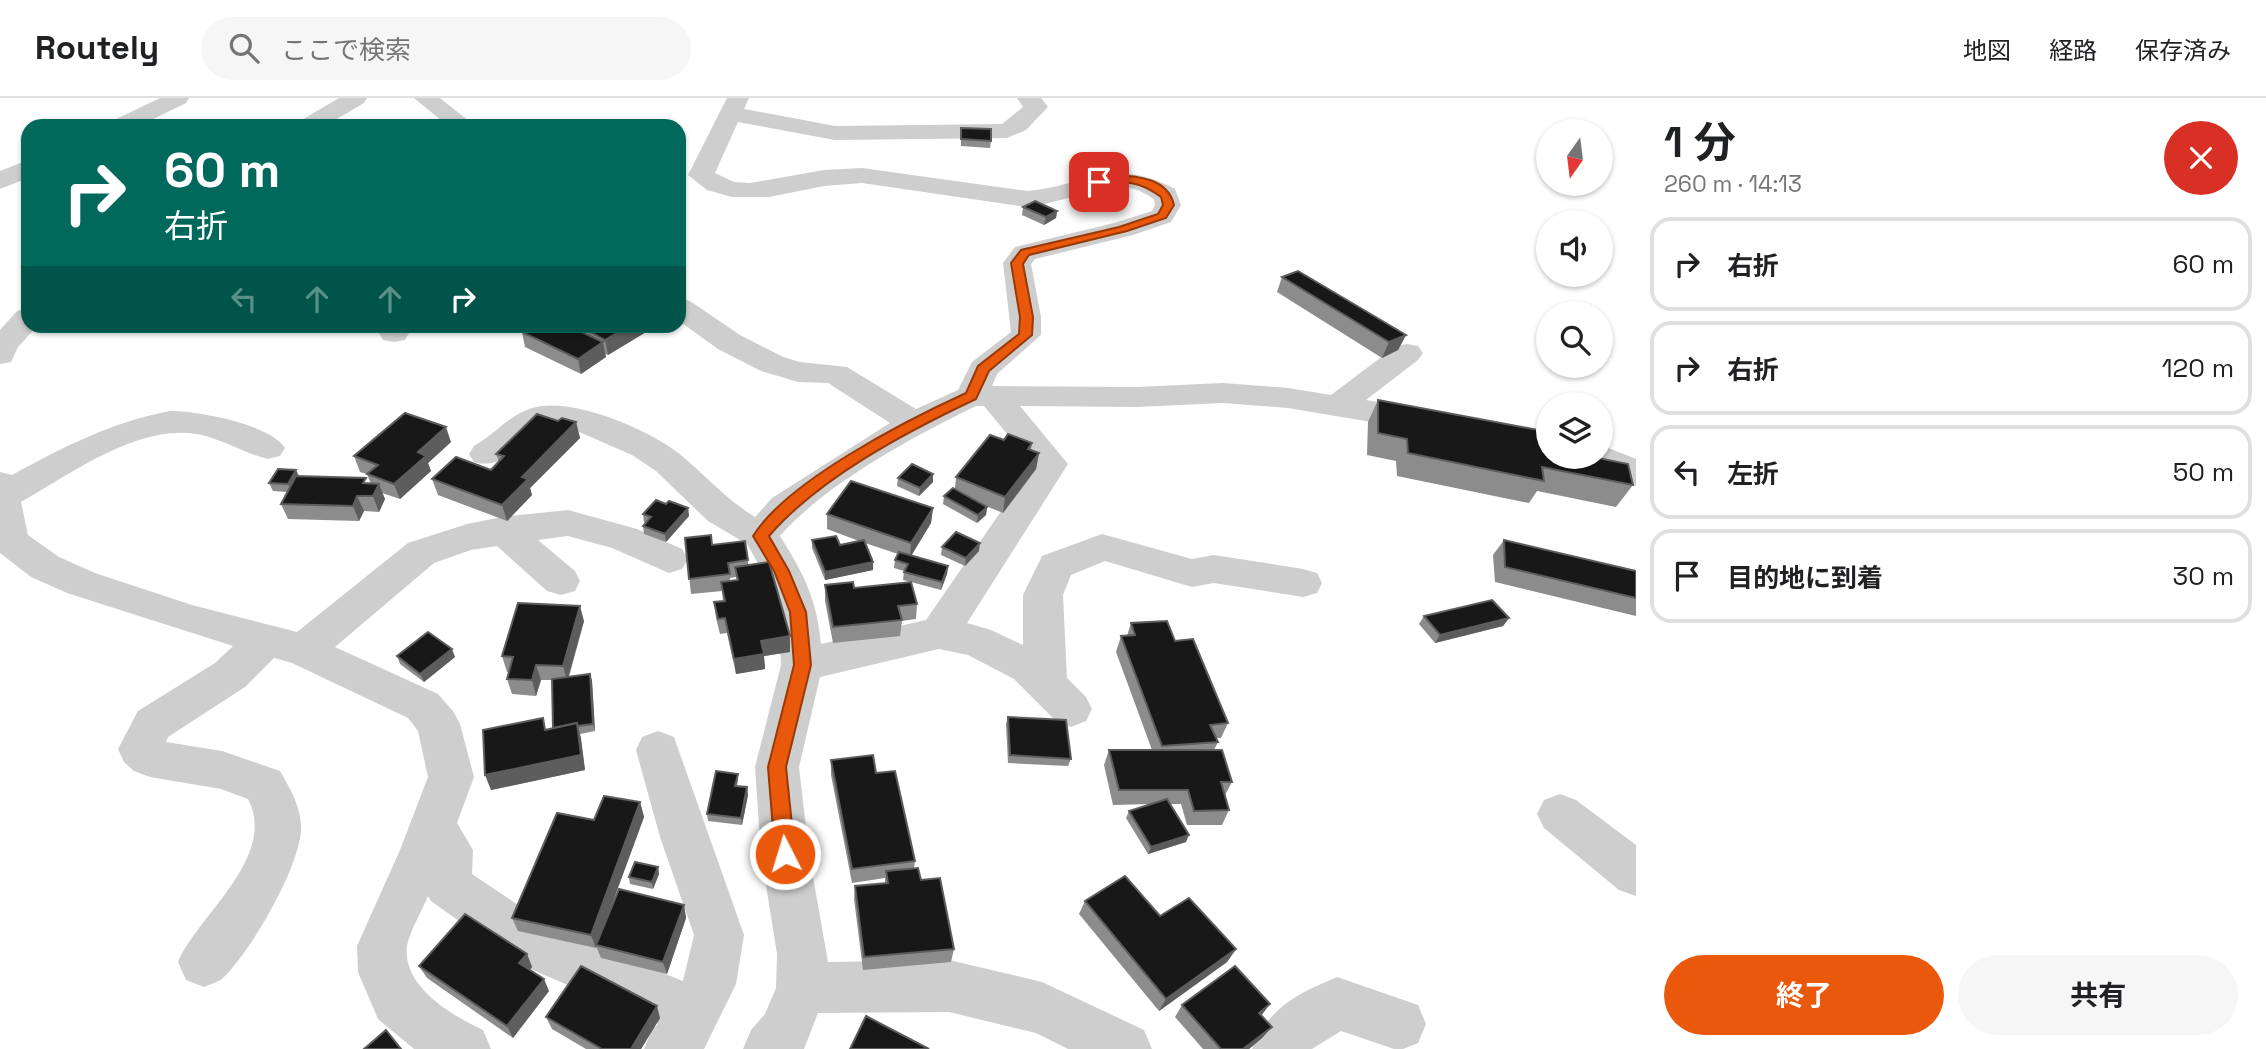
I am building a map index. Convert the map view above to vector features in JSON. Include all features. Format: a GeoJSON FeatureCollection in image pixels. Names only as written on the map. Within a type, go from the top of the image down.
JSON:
{"type":"FeatureCollection","features":[{"type":"Feature","properties":{"kind":"street"},"geometry":{"type":"LineString","coordinates":[[134,119],[178,98]]}},
{"type":"Feature","properties":{"kind":"street"},"geometry":{"type":"LineString","coordinates":[[320,119],[356,98]]}},
{"type":"Feature","properties":{"kind":"street"},"geometry":{"type":"LineString","coordinates":[[425,98],[454,119]]}},
{"type":"Feature","properties":{"kind":"street"},"geometry":{"type":"LineString","coordinates":[[939,634],[1051,464],[982,396],[983,369],[1026,335],[1027,317],[1017,263],[1025,253],[1123,229],[1162,216],[1168,205],[1166,195],[1137,179],[1114,178],[1044,199],[1027,199],[887,178],[842,176],[751,191],[710,183],[701,175],[735,106],[835,133],[1007,131],[1018,125],[1036,107],[1028,98]]}},
{"type":"Feature","properties":{"kind":"street"},"geometry":{"type":"LineString","coordinates":[[0,181],[21,171]]}},
{"type":"Feature","properties":{"kind":"street"},"geometry":{"type":"LineString","coordinates":[[686,312],[729,342],[772,363],[798,372],[836,374],[914,423]]}},
{"type":"Feature","properties":{"kind":"street"},"geometry":{"type":"LineString","coordinates":[[0,355],[4,345],[21,325]]}},
{"type":"Feature","properties":{"kind":"street"},"geometry":{"type":"LineString","coordinates":[[1339,405],[1407,353]]}},
{"type":"Feature","properties":{"kind":"street"},"geometry":{"type":"LineString","coordinates":[[760,536],[785,507],[914,423],[982,396],[1137,397],[1223,393],[1339,405],[1460,425]]}},
{"type":"Feature","properties":{"kind":"street"},"geometry":{"type":"LineString","coordinates":[[486,454],[503,446],[519,428],[544,416],[558,416],[590,423],[666,461],[702,497],[741,527],[760,536],[782,571],[798,612],[802,665],[777,767],[785,854],[802,954],[802,988],[784,1033],[770,1049]]}},
{"type":"Feature","properties":{"kind":"street"},"geometry":{"type":"LineString","coordinates":[[268,448],[232,432],[172,422],[112,439],[1,491],[10,541],[46,567],[81,583],[177,615],[284,645],[423,706],[438,724],[451,777],[382,946],[384,972],[397,1001],[442,1038],[464,1049]]}},
{"type":"Feature","properties":{"kind":"street"},"geometry":{"type":"LineString","coordinates":[[1613,462],[1636,474]]}},
{"type":"Feature","properties":{"kind":"street"},"geometry":{"type":"LineString","coordinates":[[204,962],[246,905],[266,871],[278,839],[276,808],[264,785],[222,770],[150,758],[141,749],[143,739],[153,724],[230,675],[284,645],[421,553],[467,537],[502,530],[568,523],[624,538],[668,559]]}},
{"type":"Feature","properties":{"kind":"street"},"geometry":{"type":"LineString","coordinates":[[502,530],[561,580]]}},
{"type":"Feature","properties":{"kind":"street"},"geometry":{"type":"LineString","coordinates":[[802,665],[939,634],[977,641],[1029,667],[1059,697],[1043,645],[1043,595],[1056,566],[1102,547],[1127,552],[1192,573],[1214,569],[1303,583]]}},
{"type":"Feature","properties":{"kind":"street"},"geometry":{"type":"LineString","coordinates":[[433,826],[449,849],[448,885],[537,947],[614,977],[682,1031],[709,984],[719,935],[684,837],[658,750]]}},
{"type":"Feature","properties":{"kind":"street"},"geometry":{"type":"LineString","coordinates":[[1560,814],[1636,874]]}},
{"type":"Feature","properties":{"kind":"street"},"geometry":{"type":"LineString","coordinates":[[802,988],[949,986],[1042,1008],[1125,1049]]}},
{"type":"Feature","properties":{"kind":"street"},"geometry":{"type":"LineString","coordinates":[[1284,1047],[1293,1030],[1337,1003],[1399,1024]]}},
{"type":"Feature","properties":{"kind":"building"},"geometry":{"type":"Polygon","coordinates":[[[961,128],[991,129],[991,141],[961,139],[961,128]]]}},
{"type":"Feature","properties":{"kind":"building"},"geometry":{"type":"Polygon","coordinates":[[[1035,201],[1057,211],[1046,217],[1023,207],[1035,201]]]}},
{"type":"Feature","properties":{"kind":"building"},"geometry":{"type":"Polygon","coordinates":[[[1298,271],[1406,335],[1389,342],[1282,277],[1298,271]]]}},
{"type":"Feature","properties":{"kind":"building"},"geometry":{"type":"Polygon","coordinates":[[[524,333],[584,333],[603,342],[578,359],[524,333]]]}},
{"type":"Feature","properties":{"kind":"building"},"geometry":{"type":"Polygon","coordinates":[[[592,333],[616,333],[605,340],[592,333]]]}},
{"type":"Feature","properties":{"kind":"building"},"geometry":{"type":"Polygon","coordinates":[[[1378,400],[1536,430],[1536,469],[1542,469],[1544,481],[1408,453],[1407,439],[1378,433],[1378,400]]]}},
{"type":"Feature","properties":{"kind":"building"},"geometry":{"type":"Polygon","coordinates":[[[405,413],[446,427],[418,452],[426,456],[394,484],[367,474],[378,465],[354,456],[405,413]]]}},
{"type":"Feature","properties":{"kind":"building"},"geometry":{"type":"Polygon","coordinates":[[[537,414],[558,421],[562,418],[576,422],[522,477],[528,479],[502,505],[432,479],[456,457],[491,470],[504,456],[496,454],[537,414]]]}},
{"type":"Feature","properties":{"kind":"building"},"geometry":{"type":"Polygon","coordinates":[[[1008,434],[1032,443],[1028,449],[1039,453],[1005,497],[956,477],[990,435],[1004,440],[1008,434]]]}},
{"type":"Feature","properties":{"kind":"building"},"geometry":{"type":"Polygon","coordinates":[[[1613,461],[1628,464],[1633,485],[1552,469],[1613,469],[1613,461]]]}},
{"type":"Feature","properties":{"kind":"building"},"geometry":{"type":"Polygon","coordinates":[[[912,464],[933,474],[920,488],[898,478],[912,464]]]}},
{"type":"Feature","properties":{"kind":"building"},"geometry":{"type":"Polygon","coordinates":[[[278,469],[296,470],[288,484],[269,483],[278,469]]]}},
{"type":"Feature","properties":{"kind":"building"},"geometry":{"type":"Polygon","coordinates":[[[296,476],[366,478],[363,483],[379,484],[373,496],[357,496],[353,506],[281,504],[296,476]]]}},
{"type":"Feature","properties":{"kind":"building"},"geometry":{"type":"Polygon","coordinates":[[[851,481],[933,508],[911,543],[827,514],[851,481]]]}},
{"type":"Feature","properties":{"kind":"building"},"geometry":{"type":"Polygon","coordinates":[[[953,488],[987,507],[978,515],[944,496],[953,488]]]}},
{"type":"Feature","properties":{"kind":"building"},"geometry":{"type":"Polygon","coordinates":[[[656,500],[666,504],[669,501],[688,508],[665,534],[643,526],[651,517],[643,514],[656,500]]]}},
{"type":"Feature","properties":{"kind":"building"},"geometry":{"type":"Polygon","coordinates":[[[956,532],[980,543],[966,558],[942,547],[956,532]]]}},
{"type":"Feature","properties":{"kind":"building"},"geometry":{"type":"Polygon","coordinates":[[[711,535],[712,545],[745,541],[748,560],[728,563],[730,574],[689,579],[685,538],[711,535]]]}},
{"type":"Feature","properties":{"kind":"building"},"geometry":{"type":"Polygon","coordinates":[[[836,536],[840,545],[864,540],[873,562],[825,572],[812,540],[836,536]]]}},
{"type":"Feature","properties":{"kind":"building"},"geometry":{"type":"Polygon","coordinates":[[[1504,540],[1636,571],[1636,598],[1505,567],[1504,540]]]}},
{"type":"Feature","properties":{"kind":"building"},"geometry":{"type":"Polygon","coordinates":[[[899,552],[948,566],[942,582],[904,572],[908,564],[895,560],[899,552]]]}},
{"type":"Feature","properties":{"kind":"building"},"geometry":{"type":"Polygon","coordinates":[[[769,562],[790,636],[761,641],[764,654],[734,659],[725,618],[718,619],[714,602],[725,601],[721,582],[738,580],[735,567],[769,562]]]}},
{"type":"Feature","properties":{"kind":"building"},"geometry":{"type":"Polygon","coordinates":[[[853,582],[854,588],[911,582],[917,604],[898,606],[902,620],[833,627],[825,585],[853,582]]]}},
{"type":"Feature","properties":{"kind":"building"},"geometry":{"type":"Polygon","coordinates":[[[1492,600],[1509,618],[1440,635],[1424,616],[1492,600]]]}},
{"type":"Feature","properties":{"kind":"building"},"geometry":{"type":"Polygon","coordinates":[[[518,603],[580,606],[563,666],[536,665],[532,680],[507,679],[513,657],[502,656],[518,603]]]}},
{"type":"Feature","properties":{"kind":"building"},"geometry":{"type":"Polygon","coordinates":[[[1167,621],[1175,641],[1193,639],[1228,723],[1210,725],[1218,742],[1162,746],[1121,636],[1135,635],[1131,623],[1167,621]]]}},
{"type":"Feature","properties":{"kind":"building"},"geometry":{"type":"Polygon","coordinates":[[[428,632],[452,649],[420,674],[397,656],[428,632]]]}},
{"type":"Feature","properties":{"kind":"building"},"geometry":{"type":"Polygon","coordinates":[[[590,674],[593,724],[577,726],[577,723],[553,728],[552,679],[590,674]]]}},
{"type":"Feature","properties":{"kind":"building"},"geometry":{"type":"Polygon","coordinates":[[[1008,717],[1066,720],[1071,759],[1010,755],[1008,717]]]}},
{"type":"Feature","properties":{"kind":"building"},"geometry":{"type":"Polygon","coordinates":[[[543,718],[545,730],[577,723],[581,755],[485,775],[483,730],[543,718]]]}},
{"type":"Feature","properties":{"kind":"building"},"geometry":{"type":"Polygon","coordinates":[[[1109,750],[1222,750],[1232,782],[1221,782],[1229,810],[1194,811],[1188,790],[1119,790],[1109,750]]]}},
{"type":"Feature","properties":{"kind":"building"},"geometry":{"type":"Polygon","coordinates":[[[873,755],[876,773],[895,771],[915,861],[852,869],[831,760],[873,755]]]}},
{"type":"Feature","properties":{"kind":"building"},"geometry":{"type":"Polygon","coordinates":[[[716,771],[738,774],[735,786],[747,787],[741,818],[707,814],[716,771]]]}},
{"type":"Feature","properties":{"kind":"building"},"geometry":{"type":"Polygon","coordinates":[[[604,796],[640,802],[591,935],[512,918],[557,813],[594,820],[604,796]]]}},
{"type":"Feature","properties":{"kind":"building"},"geometry":{"type":"Polygon","coordinates":[[[1167,799],[1189,835],[1151,847],[1129,811],[1167,799]]]}},
{"type":"Feature","properties":{"kind":"building"},"geometry":{"type":"Polygon","coordinates":[[[635,862],[658,867],[652,882],[629,877],[635,862]]]}},
{"type":"Feature","properties":{"kind":"building"},"geometry":{"type":"Polygon","coordinates":[[[918,868],[921,880],[940,878],[954,949],[864,957],[855,886],[888,883],[886,871],[918,868]]]}},
{"type":"Feature","properties":{"kind":"building"},"geometry":{"type":"Polygon","coordinates":[[[1125,876],[1160,916],[1189,898],[1236,949],[1166,999],[1085,901],[1125,876]]]}},
{"type":"Feature","properties":{"kind":"building"},"geometry":{"type":"Polygon","coordinates":[[[619,889],[684,905],[663,962],[596,945],[619,889]]]}},
{"type":"Feature","properties":{"kind":"building"},"geometry":{"type":"Polygon","coordinates":[[[465,914],[527,954],[519,963],[544,979],[507,1026],[419,966],[465,914]]]}},
{"type":"Feature","properties":{"kind":"building"},"geometry":{"type":"Polygon","coordinates":[[[581,966],[657,1006],[631,1049],[602,1049],[546,1017],[581,966]]]}},
{"type":"Feature","properties":{"kind":"building"},"geometry":{"type":"Polygon","coordinates":[[[1235,966],[1270,1004],[1259,1013],[1272,1027],[1243,1049],[1221,1049],[1182,1005],[1235,966]]]}},
{"type":"Feature","properties":{"kind":"building"},"geometry":{"type":"Polygon","coordinates":[[[866,1016],[929,1049],[850,1049],[866,1016]]]}},
{"type":"Feature","properties":{"kind":"building"},"geometry":{"type":"Polygon","coordinates":[[[386,1030],[401,1049],[364,1049],[386,1030]]]}},
{"type":"Feature","properties":{"kind":"route"},"geometry":{"type":"LineString","coordinates":[[785,854],[777,767],[802,665],[798,612],[782,571],[760,536],[785,507],[823,480],[914,423],[971,396],[983,369],[1026,335],[1027,317],[1017,263],[1025,253],[1123,229],[1162,216],[1168,205],[1166,195],[1137,179],[1114,178],[1099,182]]}}]}
